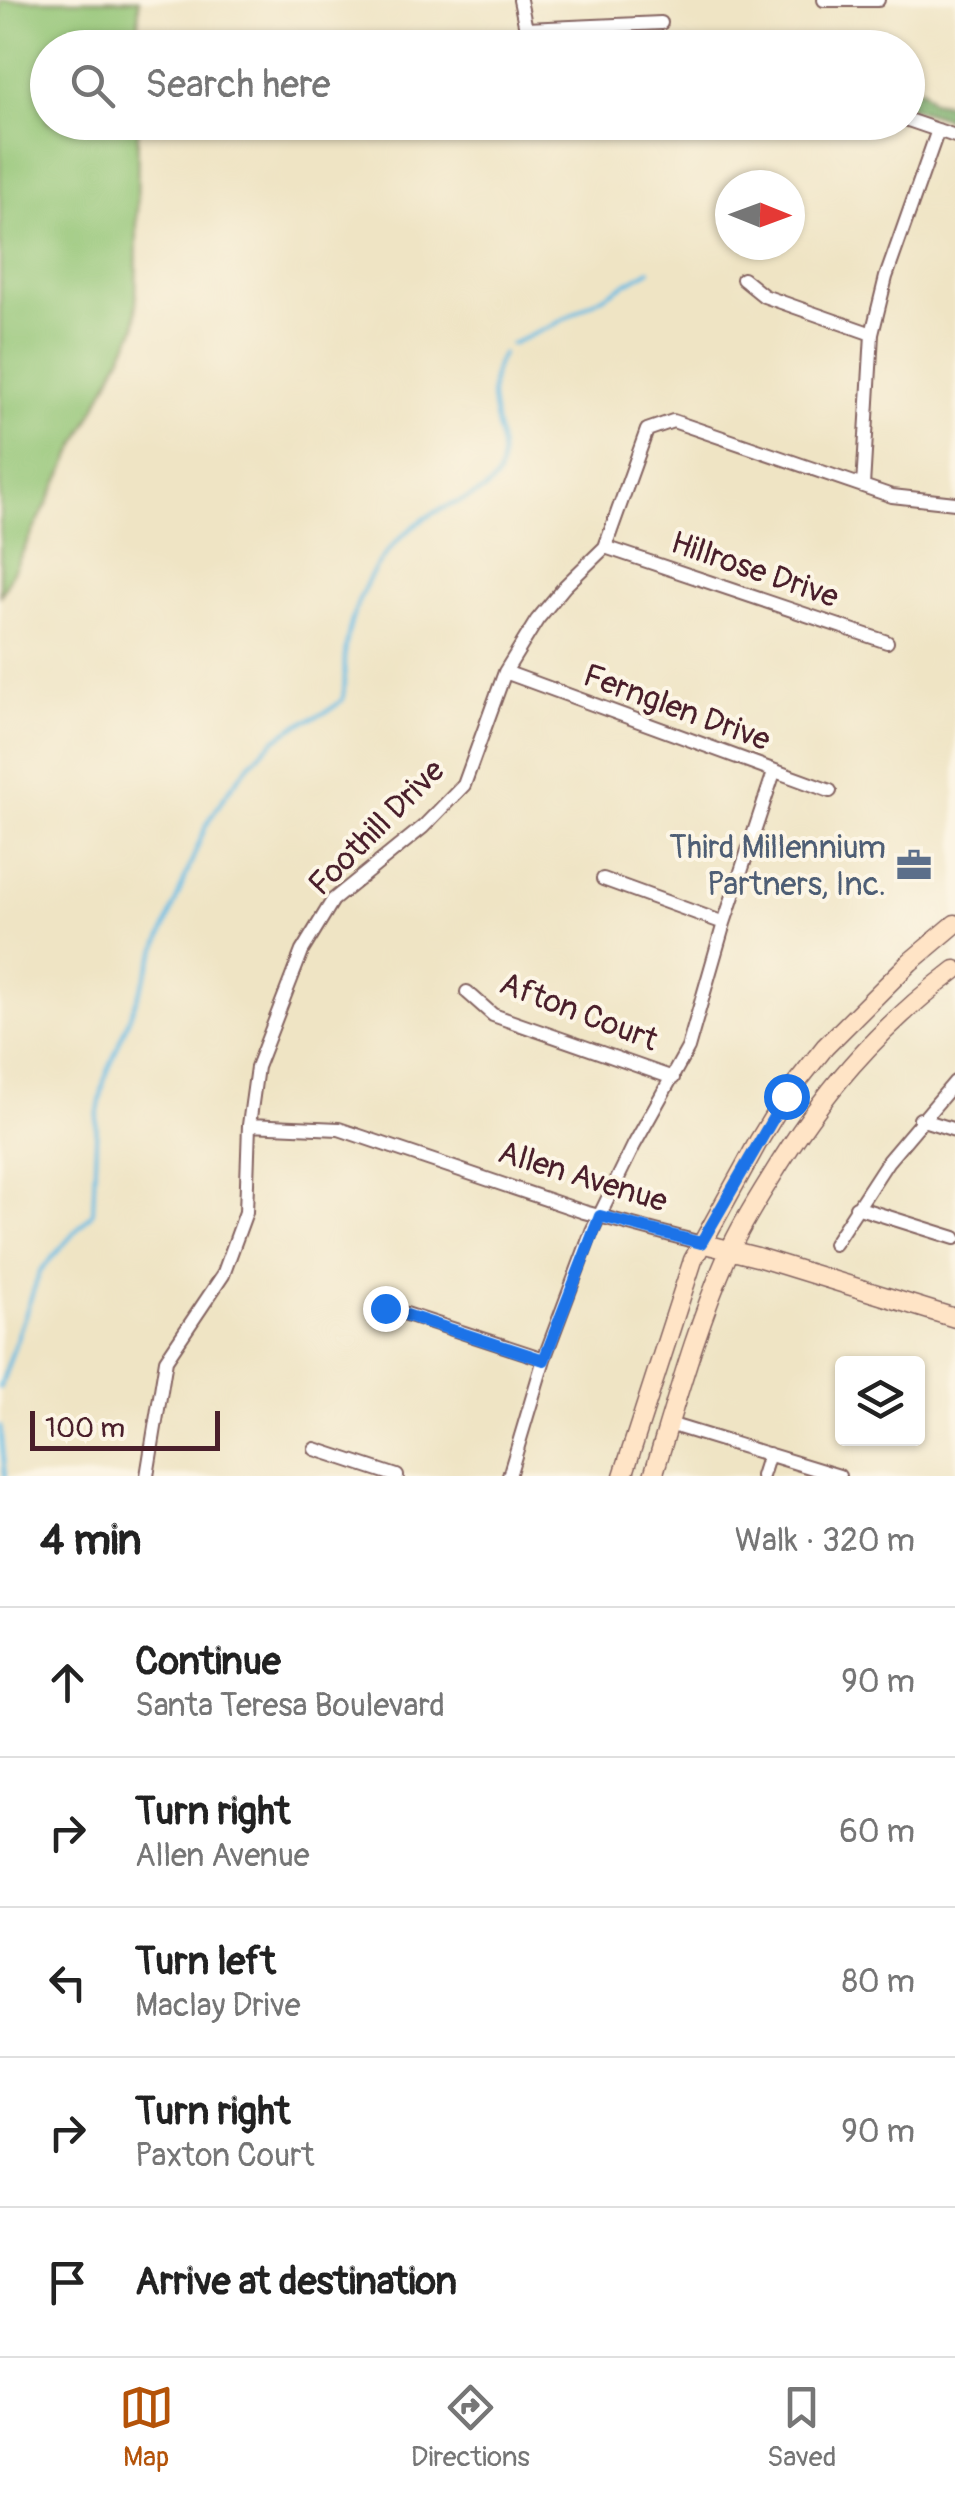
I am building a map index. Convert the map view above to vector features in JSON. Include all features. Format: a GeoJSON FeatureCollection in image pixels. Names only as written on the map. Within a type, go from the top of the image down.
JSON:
{"type":"FeatureCollection","features":[{"type":"Feature","properties":{"kind":"main road"},"geometry":{"type":"LineString","coordinates":[[623,1476],[668,1328],[701,1243],[758,1142],[825,1047],[955,924]]}},
{"type":"Feature","properties":{"kind":"main road"},"geometry":{"type":"LineString","coordinates":[[653,1476],[696,1340],[730,1250],[798,1133],[843,1072],[908,1006],[955,970]]}},
{"type":"Feature","properties":{"kind":"main road","name":"Allen Avenue"},"geometry":{"type":"LineString","coordinates":[[701,1243],[955,1318]]}},
{"type":"Feature","properties":{"kind":"street"},"geometry":{"type":"LineString","coordinates":[[520,0],[526,30],[662,23]]}},
{"type":"Feature","properties":{"kind":"street"},"geometry":{"type":"LineString","coordinates":[[824,0],[878,0]]}},
{"type":"Feature","properties":{"kind":"street"},"geometry":{"type":"LineString","coordinates":[[925,126],[955,136]]}},
{"type":"Feature","properties":{"kind":"street"},"geometry":{"type":"LineString","coordinates":[[862,486],[872,334],[886,276],[938,130]]}},
{"type":"Feature","properties":{"kind":"street"},"geometry":{"type":"LineString","coordinates":[[743,278],[764,296],[872,334]]}},
{"type":"Feature","properties":{"kind":"street","name":"Foothill Drive"},"geometry":{"type":"LineString","coordinates":[[147,1476],[166,1360],[224,1276],[246,1212],[248,1125],[257,1067],[302,950],[334,900],[423,826],[464,785],[506,672],[538,620],[605,547],[647,430],[674,421],[892,496],[955,503]]}},
{"type":"Feature","properties":{"kind":"street","name":"Hillrose Drive"},"geometry":{"type":"LineString","coordinates":[[605,547],[887,642]]}},
{"type":"Feature","properties":{"kind":"street","name":"Fernglen Drive"},"geometry":{"type":"LineString","coordinates":[[506,672],[830,790]]}},
{"type":"Feature","properties":{"kind":"street"},"geometry":{"type":"LineString","coordinates":[[509,1476],[544,1360],[600,1216],[688,1048],[774,772]]}},
{"type":"Feature","properties":{"kind":"street"},"geometry":{"type":"LineString","coordinates":[[604,879],[724,924]]}},
{"type":"Feature","properties":{"kind":"street","name":"Afton Court"},"geometry":{"type":"LineString","coordinates":[[466,992],[493,1015],[673,1078]]}},
{"type":"Feature","properties":{"kind":"street"},"geometry":{"type":"LineString","coordinates":[[834,1244],[920,1120],[955,1082]]}},
{"type":"Feature","properties":{"kind":"street"},"geometry":{"type":"LineString","coordinates":[[920,1120],[955,1130]]}},
{"type":"Feature","properties":{"kind":"street","name":"Allen Avenue"},"geometry":{"type":"LineString","coordinates":[[248,1125],[339,1130],[376,1139],[600,1216],[701,1243]]}},
{"type":"Feature","properties":{"kind":"street"},"geometry":{"type":"LineString","coordinates":[[856,1208],[955,1238]]}},
{"type":"Feature","properties":{"kind":"street"},"geometry":{"type":"LineString","coordinates":[[385,1308],[544,1360]]}},
{"type":"Feature","properties":{"kind":"street"},"geometry":{"type":"LineString","coordinates":[[670,1424],[839,1476]]}},
{"type":"Feature","properties":{"kind":"street"},"geometry":{"type":"LineString","coordinates":[[315,1449],[397,1476]]}},
{"type":"Feature","properties":{"kind":"street"},"geometry":{"type":"LineString","coordinates":[[762,1476],[769,1454]]}},
{"type":"Feature","properties":{"kind":"green space"},"geometry":{"type":"Polygon","coordinates":[[[0,0],[139,0],[138,30],[30,30],[30,140],[138,140],[136,327],[0,597],[0,0]]]}},
{"type":"Feature","properties":{"kind":"green space"},"geometry":{"type":"Polygon","coordinates":[[[925,93],[932,101],[955,105],[955,121],[925,112],[925,93]]]}},
{"type":"Feature","properties":{"kind":"waterway"},"geometry":{"type":"LineString","coordinates":[[511,344],[552,326],[650,270]]}},
{"type":"Feature","properties":{"kind":"waterway"},"geometry":{"type":"LineString","coordinates":[[0,1388],[40,1271],[93,1212],[97,1117],[104,1081],[205,828],[231,788],[263,751],[287,731],[342,700],[352,620],[370,577],[388,551],[424,519],[494,482],[501,447],[492,388],[502,354]]}},
{"type":"Feature","properties":{"kind":"waterway"},"geometry":{"type":"LineString","coordinates":[[0,1426],[5,1476]]}},
{"type":"Feature","properties":{"kind":"place","name":"Third Millennium Partners, Inc."},"geometry":{"type":"Point","coordinates":[914,865]}},
{"type":"Feature","properties":{"kind":"route"},"geometry":{"type":"LineString","coordinates":[[385,1308],[544,1360],[600,1216],[701,1243],[786,1096]]}}]}
